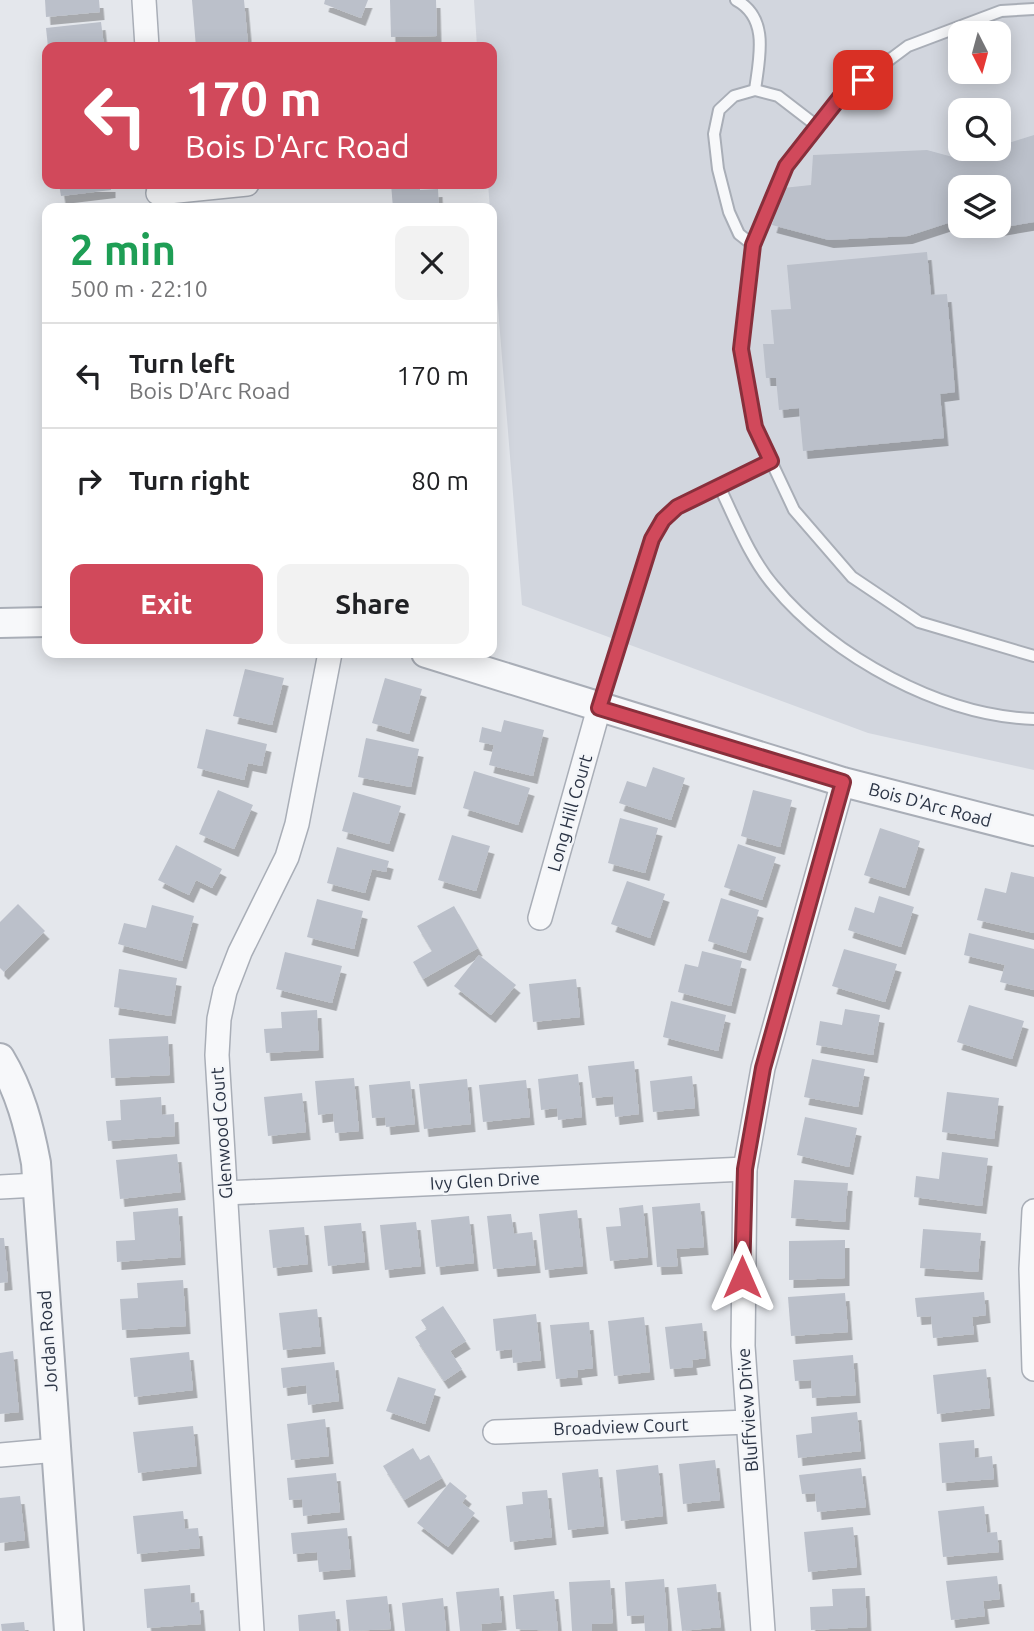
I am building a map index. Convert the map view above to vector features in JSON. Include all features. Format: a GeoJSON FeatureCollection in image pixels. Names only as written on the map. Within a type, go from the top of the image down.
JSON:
{"type":"FeatureCollection","features":[{"type":"Feature","properties":{"kind":"street"},"geometry":{"type":"LineString","coordinates":[[144,0],[148,42]]}},
{"type":"Feature","properties":{"kind":"street"},"geometry":{"type":"LineString","coordinates":[[158,195],[207,189]]}},
{"type":"Feature","properties":{"kind":"street"},"geometry":{"type":"LineString","coordinates":[[0,623],[42,622]]}},
{"type":"Feature","properties":{"kind":"street","name":"Glenwood Court"},"geometry":{"type":"LineString","coordinates":[[252,1631],[217,1055],[219,1019],[240,952],[287,857],[297,824],[329,658]]}},
{"type":"Feature","properties":{"kind":"street","name":"Bois D'Arc Road"},"geometry":{"type":"LineString","coordinates":[[442,658],[843,782],[1034,831]]}},
{"type":"Feature","properties":{"kind":"street","name":"Long Hill Court"},"geometry":{"type":"LineString","coordinates":[[540,918],[599,708]]}},
{"type":"Feature","properties":{"kind":"street","name":"Bluffview Drive"},"geometry":{"type":"LineString","coordinates":[[763,1631],[748,1422],[742,1254],[745,1169],[763,1068],[843,782]]}},
{"type":"Feature","properties":{"kind":"street","name":"Jordan Road"},"geometry":{"type":"LineString","coordinates":[[0,1058],[11,1077],[28,1124],[37,1185],[69,1631]]}},
{"type":"Feature","properties":{"kind":"street","name":"Ivy Glen Drive"},"geometry":{"type":"LineString","coordinates":[[226,1194],[745,1169]]}},
{"type":"Feature","properties":{"kind":"street"},"geometry":{"type":"LineString","coordinates":[[0,1187],[37,1185]]}},
{"type":"Feature","properties":{"kind":"street"},"geometry":{"type":"LineString","coordinates":[[1034,1211],[1031,1283],[1034,1369]]}},
{"type":"Feature","properties":{"kind":"street","name":"Broadview Court"},"geometry":{"type":"LineString","coordinates":[[495,1433],[748,1422]]}},
{"type":"Feature","properties":{"kind":"street"},"geometry":{"type":"LineString","coordinates":[[0,1455],[57,1450]]}},
{"type":"Feature","properties":{"kind":"lane"},"geometry":{"type":"LineString","coordinates":[[736,0],[751,13],[758,25],[761,47],[755,90]]}},
{"type":"Feature","properties":{"kind":"lane"},"geometry":{"type":"LineString","coordinates":[[1034,9],[1001,11],[908,46],[841,96],[786,166],[753,245],[741,349],[755,427],[794,510],[852,577],[919,622],[1034,656]]}},
{"type":"Feature","properties":{"kind":"lane"},"geometry":{"type":"LineString","coordinates":[[753,245],[739,234],[729,212],[718,169],[714,134],[719,110],[734,96],[755,90],[778,96],[817,126]]}},
{"type":"Feature","properties":{"kind":"lane"},"geometry":{"type":"LineString","coordinates":[[599,708],[652,539],[663,520],[677,507],[771,461]]}},
{"type":"Feature","properties":{"kind":"lane"},"geometry":{"type":"LineString","coordinates":[[720,488],[749,548],[774,586],[855,656],[901,685],[956,706],[1034,719]]}},
{"type":"Feature","properties":{"kind":"shaded area"},"geometry":{"type":"Polygon","coordinates":[[[474,0],[1034,0],[1034,770],[868,733],[522,605],[497,295],[497,203],[490,203],[488,189],[497,189],[497,42],[477,42],[474,0]]]}},
{"type":"Feature","properties":{"kind":"building"},"geometry":{"type":"Polygon","coordinates":[[[45,0],[99,0],[100,12],[46,17],[45,0]]]}},
{"type":"Feature","properties":{"kind":"building"},"geometry":{"type":"Polygon","coordinates":[[[192,0],[244,0],[248,42],[196,42],[192,0]]]}},
{"type":"Feature","properties":{"kind":"building"},"geometry":{"type":"Polygon","coordinates":[[[325,0],[368,0],[361,18],[324,4],[325,0]]]}},
{"type":"Feature","properties":{"kind":"building"},"geometry":{"type":"Polygon","coordinates":[[[390,0],[436,0],[437,36],[391,37],[390,0]]]}},
{"type":"Feature","properties":{"kind":"building"},"geometry":{"type":"Polygon","coordinates":[[[101,22],[103,42],[47,42],[46,28],[101,22]]]}},
{"type":"Feature","properties":{"kind":"building"},"geometry":{"type":"Polygon","coordinates":[[[1034,135],[1034,222],[1011,226],[1011,175],[948,175],[948,223],[908,236],[829,240],[772,225],[783,188],[811,185],[813,155],[927,150],[948,156],[948,161],[1011,161],[1011,142],[1034,135]]]}},
{"type":"Feature","properties":{"kind":"building"},"geometry":{"type":"Polygon","coordinates":[[[60,189],[111,189],[111,190],[61,196],[60,189]]]}},
{"type":"Feature","properties":{"kind":"building"},"geometry":{"type":"Polygon","coordinates":[[[391,189],[438,189],[439,203],[393,203],[391,189]]]}},
{"type":"Feature","properties":{"kind":"building"},"geometry":{"type":"Polygon","coordinates":[[[927,252],[931,295],[947,294],[955,392],[940,394],[944,438],[803,451],[799,408],[779,410],[776,378],[766,378],[763,344],[774,344],[771,310],[791,309],[787,265],[927,252]]]}},
{"type":"Feature","properties":{"kind":"building"},"geometry":{"type":"Polygon","coordinates":[[[245,669],[284,678],[272,725],[233,716],[245,669]]]}},
{"type":"Feature","properties":{"kind":"building"},"geometry":{"type":"Polygon","coordinates":[[[385,678],[422,689],[409,734],[372,723],[385,678]]]}},
{"type":"Feature","properties":{"kind":"building"},"geometry":{"type":"Polygon","coordinates":[[[504,720],[544,730],[533,776],[489,765],[494,745],[479,742],[482,727],[501,732],[504,720]]]}},
{"type":"Feature","properties":{"kind":"building"},"geometry":{"type":"Polygon","coordinates":[[[206,729],[267,744],[262,766],[248,763],[244,780],[197,768],[206,729]]]}},
{"type":"Feature","properties":{"kind":"building"},"geometry":{"type":"Polygon","coordinates":[[[366,738],[419,749],[411,787],[358,777],[366,738]]]}},
{"type":"Feature","properties":{"kind":"building"},"geometry":{"type":"Polygon","coordinates":[[[653,767],[685,778],[671,820],[619,803],[627,781],[646,787],[653,767]]]}},
{"type":"Feature","properties":{"kind":"building"},"geometry":{"type":"Polygon","coordinates":[[[474,771],[530,788],[518,825],[463,808],[474,771]]]}},
{"type":"Feature","properties":{"kind":"building"},"geometry":{"type":"Polygon","coordinates":[[[218,790],[253,805],[234,849],[199,834],[218,790]]]}},
{"type":"Feature","properties":{"kind":"building"},"geometry":{"type":"Polygon","coordinates":[[[753,790],[792,800],[780,847],[741,836],[753,790]]]}},
{"type":"Feature","properties":{"kind":"building"},"geometry":{"type":"Polygon","coordinates":[[[353,792],[401,806],[389,844],[342,831],[353,792]]]}},
{"type":"Feature","properties":{"kind":"building"},"geometry":{"type":"Polygon","coordinates":[[[620,818],[658,828],[645,873],[608,863],[620,818]]]}},
{"type":"Feature","properties":{"kind":"building"},"geometry":{"type":"Polygon","coordinates":[[[880,828],[920,841],[905,888],[864,875],[880,828]]]}},
{"type":"Feature","properties":{"kind":"building"},"geometry":{"type":"Polygon","coordinates":[[[452,835],[490,846],[476,891],[438,880],[452,835]]]}},
{"type":"Feature","properties":{"kind":"building"},"geometry":{"type":"Polygon","coordinates":[[[738,844],[776,857],[762,900],[724,887],[738,844]]]}},
{"type":"Feature","properties":{"kind":"building"},"geometry":{"type":"Polygon","coordinates":[[[176,845],[222,869],[212,888],[196,880],[189,895],[158,880],[176,845]]]}},
{"type":"Feature","properties":{"kind":"building"},"geometry":{"type":"Polygon","coordinates":[[[337,847],[389,861],[386,872],[372,869],[365,893],[327,883],[337,847]]]}},
{"type":"Feature","properties":{"kind":"building"},"geometry":{"type":"Polygon","coordinates":[[[1011,872],[1034,877],[1034,933],[977,920],[985,888],[1006,893],[1011,872]]]}},
{"type":"Feature","properties":{"kind":"building"},"geometry":{"type":"Polygon","coordinates":[[[627,881],[665,894],[650,938],[611,924],[627,881]]]}},
{"type":"Feature","properties":{"kind":"building"},"geometry":{"type":"Polygon","coordinates":[[[879,896],[914,907],[901,947],[848,930],[855,907],[874,913],[879,896]]]}},
{"type":"Feature","properties":{"kind":"building"},"geometry":{"type":"Polygon","coordinates":[[[721,898],[759,910],[746,953],[708,941],[721,898]]]}},
{"type":"Feature","properties":{"kind":"building"},"geometry":{"type":"Polygon","coordinates":[[[317,899],[363,911],[354,949],[307,937],[317,899]]]}},
{"type":"Feature","properties":{"kind":"building"},"geometry":{"type":"Polygon","coordinates":[[[18,904],[45,931],[4,972],[0,968],[0,922],[18,904]]]}},
{"type":"Feature","properties":{"kind":"building"},"geometry":{"type":"Polygon","coordinates":[[[152,905],[194,916],[182,961],[118,944],[124,923],[146,928],[152,905]]]}},
{"type":"Feature","properties":{"kind":"building"},"geometry":{"type":"Polygon","coordinates":[[[454,906],[478,948],[423,979],[413,962],[432,951],[417,926],[454,906]]]}},
{"type":"Feature","properties":{"kind":"building"},"geometry":{"type":"Polygon","coordinates":[[[969,933],[1034,949],[1034,990],[1000,982],[1005,965],[964,955],[969,933]]]}},
{"type":"Feature","properties":{"kind":"building"},"geometry":{"type":"Polygon","coordinates":[[[844,949],[897,964],[885,1002],[832,986],[844,949]]]}},
{"type":"Feature","properties":{"kind":"building"},"geometry":{"type":"Polygon","coordinates":[[[702,951],[742,961],[731,1006],[678,992],[685,964],[698,967],[702,951]]]}},
{"type":"Feature","properties":{"kind":"building"},"geometry":{"type":"Polygon","coordinates":[[[285,952],[342,966],[332,1003],[276,989],[285,952]]]}},
{"type":"Feature","properties":{"kind":"building"},"geometry":{"type":"Polygon","coordinates":[[[479,955],[516,985],[491,1015],[454,986],[479,955]]]}},
{"type":"Feature","properties":{"kind":"building"},"geometry":{"type":"Polygon","coordinates":[[[119,969],[177,978],[171,1016],[114,1007],[119,969]]]}},
{"type":"Feature","properties":{"kind":"building"},"geometry":{"type":"Polygon","coordinates":[[[576,979],[580,1017],[533,1022],[529,984],[576,979]]]}},
{"type":"Feature","properties":{"kind":"building"},"geometry":{"type":"Polygon","coordinates":[[[671,1001],[726,1015],[718,1051],[663,1037],[671,1001]]]}},
{"type":"Feature","properties":{"kind":"building"},"geometry":{"type":"Polygon","coordinates":[[[969,1005],[1024,1021],[1012,1059],[957,1042],[969,1005]]]}},
{"type":"Feature","properties":{"kind":"building"},"geometry":{"type":"Polygon","coordinates":[[[845,1009],[880,1015],[873,1055],[816,1045],[820,1021],[842,1025],[845,1009]]]}},
{"type":"Feature","properties":{"kind":"building"},"geometry":{"type":"Polygon","coordinates":[[[317,1010],[319,1050],[266,1053],[264,1029],[282,1028],[281,1012],[317,1010]]]}},
{"type":"Feature","properties":{"kind":"building"},"geometry":{"type":"Polygon","coordinates":[[[168,1036],[170,1075],[111,1078],[109,1039],[168,1036]]]}},
{"type":"Feature","properties":{"kind":"building"},"geometry":{"type":"Polygon","coordinates":[[[812,1059],[865,1069],[858,1107],[804,1097],[812,1059]]]}},
{"type":"Feature","properties":{"kind":"building"},"geometry":{"type":"Polygon","coordinates":[[[634,1061],[639,1114],[615,1117],[613,1096],[592,1098],[588,1066],[634,1061]]]}},
{"type":"Feature","properties":{"kind":"building"},"geometry":{"type":"Polygon","coordinates":[[[578,1074],[582,1117],[558,1120],[557,1108],[541,1110],[538,1079],[578,1074]]]}},
{"type":"Feature","properties":{"kind":"building"},"geometry":{"type":"Polygon","coordinates":[[[692,1076],[695,1108],[653,1112],[650,1081],[692,1076]]]}},
{"type":"Feature","properties":{"kind":"building"},"geometry":{"type":"Polygon","coordinates":[[[354,1078],[359,1131],[335,1133],[333,1113],[318,1115],[315,1081],[354,1078]]]}},
{"type":"Feature","properties":{"kind":"building"},"geometry":{"type":"Polygon","coordinates":[[[467,1079],[471,1124],[424,1129],[419,1084],[467,1079]]]}},
{"type":"Feature","properties":{"kind":"building"},"geometry":{"type":"Polygon","coordinates":[[[526,1080],[530,1117],[483,1122],[479,1085],[526,1080]]]}},
{"type":"Feature","properties":{"kind":"building"},"geometry":{"type":"Polygon","coordinates":[[[410,1081],[415,1124],[386,1127],[385,1117],[372,1118],[369,1085],[410,1081]]]}},
{"type":"Feature","properties":{"kind":"building"},"geometry":{"type":"Polygon","coordinates":[[[947,1092],[999,1098],[994,1139],[942,1132],[947,1092]]]}},
{"type":"Feature","properties":{"kind":"building"},"geometry":{"type":"Polygon","coordinates":[[[302,1093],[306,1132],[268,1136],[264,1097],[302,1093]]]}},
{"type":"Feature","properties":{"kind":"building"},"geometry":{"type":"Polygon","coordinates":[[[161,1097],[162,1115],[174,1114],[175,1136],[108,1141],[106,1121],[121,1120],[120,1100],[161,1097]]]}},
{"type":"Feature","properties":{"kind":"building"},"geometry":{"type":"Polygon","coordinates":[[[805,1117],[857,1128],[849,1167],[797,1155],[805,1117]]]}},
{"type":"Feature","properties":{"kind":"building"},"geometry":{"type":"Polygon","coordinates":[[[942,1152],[988,1158],[982,1206],[914,1197],[916,1176],[939,1179],[942,1152]]]}},
{"type":"Feature","properties":{"kind":"building"},"geometry":{"type":"Polygon","coordinates":[[[177,1154],[181,1192],[120,1199],[116,1160],[177,1154]]]}},
{"type":"Feature","properties":{"kind":"building"},"geometry":{"type":"Polygon","coordinates":[[[794,1180],[848,1183],[845,1222],[791,1218],[794,1180]]]}},
{"type":"Feature","properties":{"kind":"building"},"geometry":{"type":"Polygon","coordinates":[[[700,1203],[704,1247],[676,1249],[678,1266],[657,1267],[652,1207],[700,1203]]]}},
{"type":"Feature","properties":{"kind":"building"},"geometry":{"type":"Polygon","coordinates":[[[643,1205],[648,1257],[610,1261],[606,1227],[621,1226],[619,1208],[643,1205]]]}},
{"type":"Feature","properties":{"kind":"building"},"geometry":{"type":"Polygon","coordinates":[[[178,1208],[181,1257],[117,1262],[116,1241],[135,1240],[133,1212],[178,1208]]]}},
{"type":"Feature","properties":{"kind":"building"},"geometry":{"type":"Polygon","coordinates":[[[577,1210],[583,1266],[545,1270],[539,1214],[577,1210]]]}},
{"type":"Feature","properties":{"kind":"building"},"geometry":{"type":"Polygon","coordinates":[[[511,1214],[514,1234],[532,1232],[536,1265],[493,1269],[487,1216],[511,1214]]]}},
{"type":"Feature","properties":{"kind":"building"},"geometry":{"type":"Polygon","coordinates":[[[469,1216],[474,1263],[436,1267],[431,1220],[469,1216]]]}},
{"type":"Feature","properties":{"kind":"building"},"geometry":{"type":"Polygon","coordinates":[[[416,1222],[421,1266],[385,1270],[380,1225],[416,1222]]]}},
{"type":"Feature","properties":{"kind":"building"},"geometry":{"type":"Polygon","coordinates":[[[361,1223],[365,1262],[328,1266],[324,1226],[361,1223]]]}},
{"type":"Feature","properties":{"kind":"building"},"geometry":{"type":"Polygon","coordinates":[[[304,1227],[308,1264],[273,1268],[269,1230],[304,1227]]]}},
{"type":"Feature","properties":{"kind":"building"},"geometry":{"type":"Polygon","coordinates":[[[923,1229],[981,1233],[978,1272],[920,1268],[923,1229]]]}},
{"type":"Feature","properties":{"kind":"building"},"geometry":{"type":"Polygon","coordinates":[[[0,1238],[4,1238],[8,1282],[0,1283],[0,1238]]]}},
{"type":"Feature","properties":{"kind":"building"},"geometry":{"type":"Polygon","coordinates":[[[845,1240],[845,1278],[789,1280],[789,1241],[845,1240]]]}},
{"type":"Feature","properties":{"kind":"building"},"geometry":{"type":"Polygon","coordinates":[[[183,1280],[186,1326],[122,1330],[120,1299],[138,1298],[137,1283],[183,1280]]]}},
{"type":"Feature","properties":{"kind":"building"},"geometry":{"type":"Polygon","coordinates":[[[984,1292],[986,1315],[972,1317],[974,1334],[933,1338],[931,1316],[917,1317],[915,1298],[984,1292]]]}},
{"type":"Feature","properties":{"kind":"building"},"geometry":{"type":"Polygon","coordinates":[[[845,1293],[848,1332],[791,1336],[788,1297],[845,1293]]]}},
{"type":"Feature","properties":{"kind":"building"},"geometry":{"type":"Polygon","coordinates":[[[443,1306],[466,1341],[450,1351],[462,1369],[444,1381],[415,1337],[427,1329],[421,1320],[443,1306]]]}},
{"type":"Feature","properties":{"kind":"building"},"geometry":{"type":"Polygon","coordinates":[[[317,1309],[321,1346],[283,1350],[279,1313],[317,1309]]]}},
{"type":"Feature","properties":{"kind":"building"},"geometry":{"type":"Polygon","coordinates":[[[536,1314],[541,1360],[513,1363],[512,1349],[496,1351],[493,1319],[536,1314]]]}},
{"type":"Feature","properties":{"kind":"building"},"geometry":{"type":"Polygon","coordinates":[[[644,1317],[650,1372],[614,1376],[608,1321],[644,1317]]]}},
{"type":"Feature","properties":{"kind":"building"},"geometry":{"type":"Polygon","coordinates":[[[589,1322],[593,1368],[577,1370],[578,1377],[556,1379],[550,1325],[589,1322]]]}},
{"type":"Feature","properties":{"kind":"building"},"geometry":{"type":"Polygon","coordinates":[[[702,1323],[706,1358],[692,1360],[693,1367],[670,1369],[665,1327],[702,1323]]]}},
{"type":"Feature","properties":{"kind":"building"},"geometry":{"type":"Polygon","coordinates":[[[13,1351],[19,1412],[0,1414],[0,1353],[13,1351]]]}},
{"type":"Feature","properties":{"kind":"building"},"geometry":{"type":"Polygon","coordinates":[[[189,1352],[193,1390],[134,1397],[130,1358],[189,1352]]]}},
{"type":"Feature","properties":{"kind":"building"},"geometry":{"type":"Polygon","coordinates":[[[853,1355],[856,1395],[812,1398],[811,1380],[795,1381],[793,1360],[853,1355]]]}},
{"type":"Feature","properties":{"kind":"building"},"geometry":{"type":"Polygon","coordinates":[[[334,1362],[339,1401],[308,1405],[306,1385],[283,1388],[281,1368],[334,1362]]]}},
{"type":"Feature","properties":{"kind":"building"},"geometry":{"type":"Polygon","coordinates":[[[986,1369],[990,1408],[937,1414],[933,1375],[986,1369]]]}},
{"type":"Feature","properties":{"kind":"building"},"geometry":{"type":"Polygon","coordinates":[[[398,1377],[436,1389],[425,1424],[386,1411],[398,1377]]]}},
{"type":"Feature","properties":{"kind":"building"},"geometry":{"type":"Polygon","coordinates":[[[857,1412],[861,1451],[798,1458],[796,1435],[812,1433],[811,1417],[857,1412]]]}},
{"type":"Feature","properties":{"kind":"building"},"geometry":{"type":"Polygon","coordinates":[[[325,1419],[329,1456],[291,1460],[287,1424],[325,1419]]]}},
{"type":"Feature","properties":{"kind":"building"},"geometry":{"type":"Polygon","coordinates":[[[193,1426],[197,1466],[138,1473],[133,1432],[193,1426]]]}},
{"type":"Feature","properties":{"kind":"building"},"geometry":{"type":"Polygon","coordinates":[[[974,1440],[975,1458],[992,1456],[994,1479],[942,1483],[939,1443],[974,1440]]]}},
{"type":"Feature","properties":{"kind":"building"},"geometry":{"type":"Polygon","coordinates":[[[413,1448],[420,1460],[429,1455],[442,1478],[404,1500],[383,1466],[413,1448]]]}},
{"type":"Feature","properties":{"kind":"building"},"geometry":{"type":"Polygon","coordinates":[[[715,1460],[720,1500],[683,1504],[679,1464],[715,1460]]]}},
{"type":"Feature","properties":{"kind":"building"},"geometry":{"type":"Polygon","coordinates":[[[658,1465],[663,1516],[621,1521],[616,1470],[658,1465]]]}},
{"type":"Feature","properties":{"kind":"building"},"geometry":{"type":"Polygon","coordinates":[[[861,1468],[866,1507],[817,1512],[815,1493],[802,1494],[799,1475],[861,1468]]]}},
{"type":"Feature","properties":{"kind":"building"},"geometry":{"type":"Polygon","coordinates":[[[598,1469],[604,1526],[568,1530],[562,1473],[598,1469]]]}},
{"type":"Feature","properties":{"kind":"building"},"geometry":{"type":"Polygon","coordinates":[[[336,1473],[340,1512],[303,1516],[302,1499],[289,1500],[287,1478],[336,1473]]]}},
{"type":"Feature","properties":{"kind":"building"},"geometry":{"type":"Polygon","coordinates":[[[450,1482],[467,1496],[462,1503],[475,1513],[448,1547],[417,1523],[450,1482]]]}},
{"type":"Feature","properties":{"kind":"building"},"geometry":{"type":"Polygon","coordinates":[[[547,1490],[552,1537],[510,1542],[506,1506],[523,1504],[522,1492],[547,1490]]]}},
{"type":"Feature","properties":{"kind":"building"},"geometry":{"type":"Polygon","coordinates":[[[20,1496],[25,1540],[0,1543],[0,1498],[20,1496]]]}},
{"type":"Feature","properties":{"kind":"building"},"geometry":{"type":"Polygon","coordinates":[[[984,1506],[987,1533],[997,1532],[999,1552],[943,1557],[938,1511],[984,1506]]]}},
{"type":"Feature","properties":{"kind":"building"},"geometry":{"type":"Polygon","coordinates":[[[183,1511],[185,1529],[198,1528],[200,1548],[137,1554],[133,1516],[183,1511]]]}},
{"type":"Feature","properties":{"kind":"building"},"geometry":{"type":"Polygon","coordinates":[[[853,1527],[857,1567],[808,1572],[804,1532],[853,1527]]]}},
{"type":"Feature","properties":{"kind":"building"},"geometry":{"type":"Polygon","coordinates":[[[347,1528],[351,1569],[319,1572],[317,1552],[293,1554],[291,1533],[347,1528]]]}},
{"type":"Feature","properties":{"kind":"building"},"geometry":{"type":"Polygon","coordinates":[[[997,1576],[1000,1599],[983,1601],[985,1616],[951,1620],[946,1581],[997,1576]]]}},
{"type":"Feature","properties":{"kind":"building"},"geometry":{"type":"Polygon","coordinates":[[[664,1579],[668,1631],[645,1631],[644,1615],[627,1616],[625,1582],[664,1579]]]}},
{"type":"Feature","properties":{"kind":"building"},"geometry":{"type":"Polygon","coordinates":[[[610,1580],[613,1623],[592,1624],[592,1631],[572,1631],[569,1582],[610,1580]]]}},
{"type":"Feature","properties":{"kind":"building"},"geometry":{"type":"Polygon","coordinates":[[[716,1584],[721,1627],[682,1631],[677,1588],[716,1584]]]}},
{"type":"Feature","properties":{"kind":"building"},"geometry":{"type":"Polygon","coordinates":[[[190,1585],[191,1603],[199,1602],[201,1624],[147,1628],[144,1589],[190,1585]]]}},
{"type":"Feature","properties":{"kind":"building"},"geometry":{"type":"Polygon","coordinates":[[[499,1588],[502,1622],[481,1624],[482,1631],[460,1631],[456,1592],[499,1588]]]}},
{"type":"Feature","properties":{"kind":"building"},"geometry":{"type":"Polygon","coordinates":[[[865,1588],[867,1627],[811,1630],[810,1607],[833,1606],[832,1589],[865,1588]]]}},
{"type":"Feature","properties":{"kind":"building"},"geometry":{"type":"Polygon","coordinates":[[[554,1591],[558,1631],[516,1629],[513,1595],[554,1591]]]}},
{"type":"Feature","properties":{"kind":"building"},"geometry":{"type":"Polygon","coordinates":[[[387,1596],[391,1629],[349,1631],[346,1600],[387,1596]]]}},
{"type":"Feature","properties":{"kind":"building"},"geometry":{"type":"Polygon","coordinates":[[[443,1598],[446,1631],[405,1631],[402,1603],[443,1598]]]}},
{"type":"Feature","properties":{"kind":"building"},"geometry":{"type":"Polygon","coordinates":[[[335,1611],[337,1631],[299,1631],[298,1615],[335,1611]]]}},
{"type":"Feature","properties":{"kind":"building"},"geometry":{"type":"Polygon","coordinates":[[[24,1622],[25,1631],[2,1631],[1,1624],[24,1622]]]}},
{"type":"Feature","properties":{"kind":"route"},"geometry":{"type":"LineString","coordinates":[[742,1277],[742,1205],[753,1117],[779,1007],[843,782],[599,708],[652,539],[663,520],[677,507],[771,461],[755,427],[741,349],[753,245],[786,166],[841,96],[863,80]]}}]}
